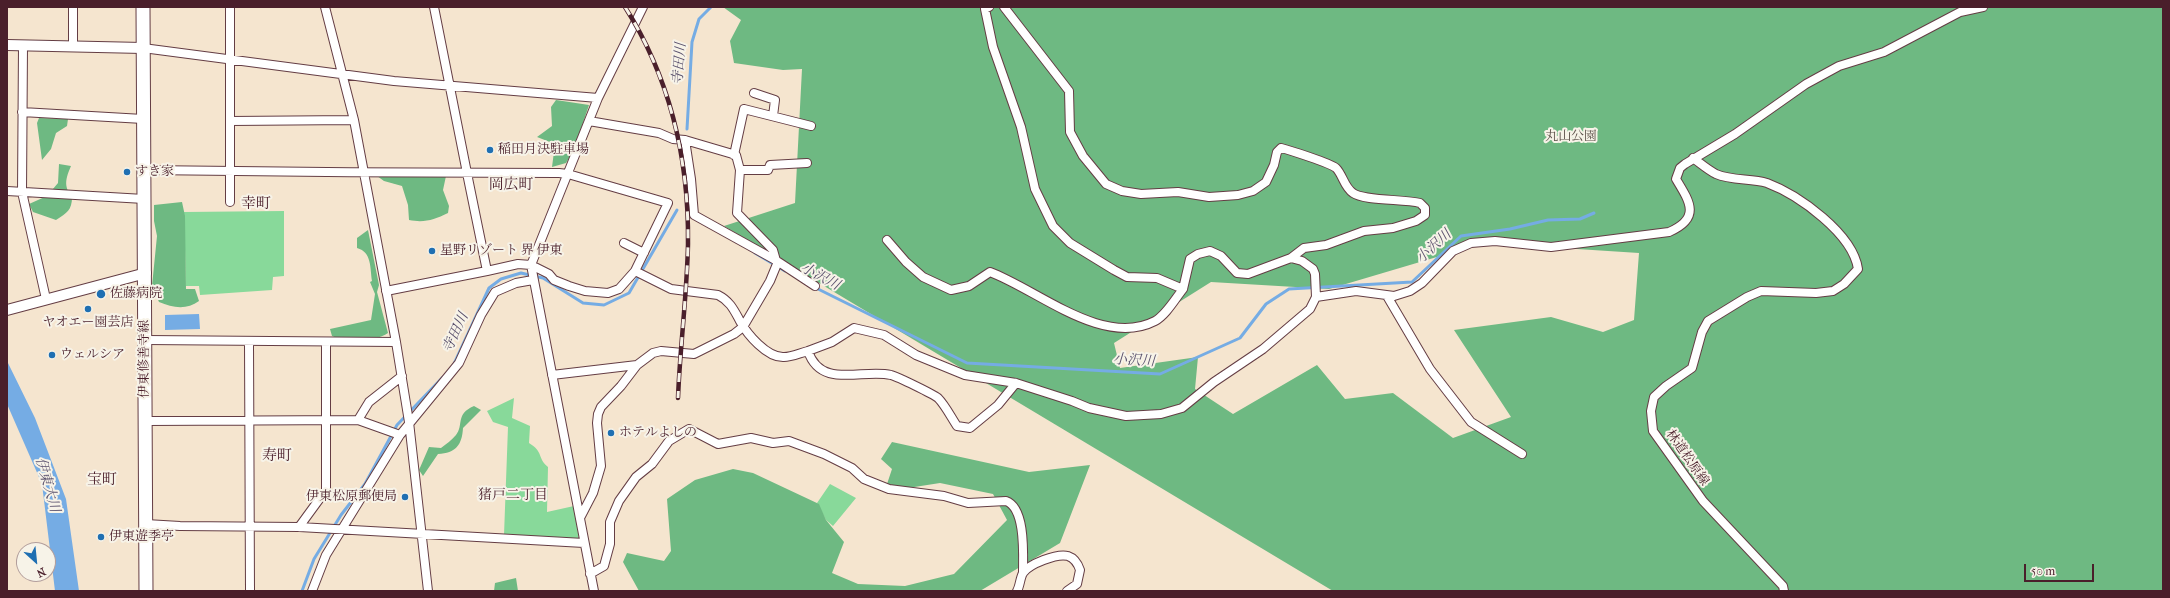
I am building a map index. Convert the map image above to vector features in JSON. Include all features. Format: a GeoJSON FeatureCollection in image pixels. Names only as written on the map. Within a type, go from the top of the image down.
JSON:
{"type":"FeatureCollection","features":[{"type":"Feature","properties":{"kind":"main road","name":"伊東修善寺線"},"geometry":{"type":"LineString","coordinates":[[143,7],[146,273],[146,591]]}},
{"type":"Feature","properties":{"kind":"street"},"geometry":{"type":"LineString","coordinates":[[73,7],[73,47]]}},
{"type":"Feature","properties":{"kind":"street"},"geometry":{"type":"LineString","coordinates":[[230,7],[230,202]]}},
{"type":"Feature","properties":{"kind":"street"},"geometry":{"type":"LineString","coordinates":[[325,7],[354,120],[402,376],[410,422],[428,591]]}},
{"type":"Feature","properties":{"kind":"street"},"geometry":{"type":"LineString","coordinates":[[434,7],[487,272]]}},
{"type":"Feature","properties":{"kind":"street"},"geometry":{"type":"LineString","coordinates":[[594,591],[531,265],[598,98],[643,7]]}},
{"type":"Feature","properties":{"kind":"street"},"geometry":{"type":"LineString","coordinates":[[989,7],[985,9],[993,47],[1021,127],[1035,189],[1053,226],[1070,243],[1127,277],[1157,278],[1183,289]]}},
{"type":"Feature","properties":{"kind":"street"},"geometry":{"type":"LineString","coordinates":[[887,240],[906,262],[923,277],[951,290],[969,286],[990,272],[1009,279],[1081,319],[1113,327],[1138,328],[1156,320],[1183,289],[1190,259],[1198,254],[1210,251],[1221,256],[1236,273],[1248,274],[1291,258],[1304,248],[1326,245],[1364,231],[1393,228],[1416,221],[1425,215],[1425,208],[1420,203],[1410,200],[1368,198],[1354,194],[1344,184],[1337,169],[1330,164],[1281,148],[1277,152],[1274,165],[1266,182],[1253,191],[1238,195],[1209,197],[1178,192],[1141,194],[1122,192],[1106,184],[1083,156],[1070,132],[1069,91],[1004,7]]}},
{"type":"Feature","properties":{"kind":"street"},"geometry":{"type":"LineString","coordinates":[[1316,297],[1356,291],[1375,292],[1387,296],[1410,291],[1422,283],[1453,252],[1471,243],[1495,241],[1551,247],[1669,232],[1682,227],[1688,218],[1690,203],[1676,179],[1680,168],[1693,158],[1735,134],[1806,84],[1839,66],[1884,52],[1960,12],[1983,7]]}},
{"type":"Feature","properties":{"kind":"street"},"geometry":{"type":"LineString","coordinates":[[7,45],[143,48],[343,74],[450,86],[598,98]]}},
{"type":"Feature","properties":{"kind":"street"},"geometry":{"type":"LineString","coordinates":[[23,46],[22,192],[46,299]]}},
{"type":"Feature","properties":{"kind":"street"},"geometry":{"type":"LineString","coordinates":[[754,93],[775,100],[773,116]]}},
{"type":"Feature","properties":{"kind":"street"},"geometry":{"type":"LineString","coordinates":[[734,155],[744,109],[811,126]]}},
{"type":"Feature","properties":{"kind":"street"},"geometry":{"type":"LineString","coordinates":[[22,112],[144,119]]}},
{"type":"Feature","properties":{"kind":"street"},"geometry":{"type":"LineString","coordinates":[[230,121],[354,120]]}},
{"type":"Feature","properties":{"kind":"street"},"geometry":{"type":"LineString","coordinates":[[580,518],[593,493],[601,466],[596,423],[601,407],[622,386],[637,365],[657,352],[688,354],[701,352],[734,334],[743,327],[776,266],[773,250],[737,213],[740,170],[739,159],[734,155],[685,140],[673,139],[659,133],[589,121]]}},
{"type":"Feature","properties":{"kind":"street"},"geometry":{"type":"LineString","coordinates":[[685,140],[691,179],[694,214],[776,266],[815,286]]}},
{"type":"Feature","properties":{"kind":"street","name":"林道松原線"},"geometry":{"type":"LineString","coordinates":[[1693,158],[1716,174],[1766,183],[1798,201],[1823,217],[1834,227],[1856,258],[1858,269],[1844,284],[1833,291],[1816,293],[1761,291],[1747,297],[1708,321],[1702,332],[1692,368],[1666,386],[1654,398],[1651,411],[1653,431],[1703,501],[1783,586],[1784,591]]}},
{"type":"Feature","properties":{"kind":"street"},"geometry":{"type":"LineString","coordinates":[[740,170],[768,170],[770,165],[807,163]]}},
{"type":"Feature","properties":{"kind":"street"},"geometry":{"type":"LineString","coordinates":[[144,170],[568,174],[668,203],[636,271],[619,289],[608,293],[585,291],[569,286],[531,265],[518,264],[487,272],[386,291]]}},
{"type":"Feature","properties":{"kind":"street"},"geometry":{"type":"LineString","coordinates":[[7,191],[144,199]]}},
{"type":"Feature","properties":{"kind":"street"},"geometry":{"type":"LineString","coordinates":[[624,243],[644,253]]}},
{"type":"Feature","properties":{"kind":"street"},"geometry":{"type":"LineString","coordinates":[[636,271],[671,289],[718,295],[725,298],[732,305],[743,327],[770,354],[783,358],[832,342],[854,328],[884,335],[916,355],[965,375],[1016,383],[1089,408],[1126,416],[1161,414],[1182,408],[1214,382],[1263,349],[1310,309],[1316,297],[1314,285],[1316,279],[1313,269],[1302,261],[1291,258]]}},
{"type":"Feature","properties":{"kind":"street"},"geometry":{"type":"LineString","coordinates":[[7,310],[146,273]]}},
{"type":"Feature","properties":{"kind":"street"},"geometry":{"type":"LineString","coordinates":[[312,591],[326,555],[341,529],[400,435],[459,363],[481,315],[495,292],[516,283],[533,280]]}},
{"type":"Feature","properties":{"kind":"street"},"geometry":{"type":"LineString","coordinates":[[1387,296],[1430,369],[1471,422],[1522,454]]}},
{"type":"Feature","properties":{"kind":"street"},"geometry":{"type":"LineString","coordinates":[[146,340],[396,342]]}},
{"type":"Feature","properties":{"kind":"street"},"geometry":{"type":"LineString","coordinates":[[249,342],[250,591]]}},
{"type":"Feature","properties":{"kind":"street"},"geometry":{"type":"LineString","coordinates":[[299,527],[326,490],[326,342]]}},
{"type":"Feature","properties":{"kind":"street"},"geometry":{"type":"LineString","coordinates":[[808,351],[810,358],[821,370],[838,375],[891,375],[938,398],[957,426],[970,428],[998,405],[1016,383]]}},
{"type":"Feature","properties":{"kind":"street"},"geometry":{"type":"LineString","coordinates":[[552,375],[637,365]]}},
{"type":"Feature","properties":{"kind":"street"},"geometry":{"type":"LineString","coordinates":[[358,420],[369,402],[402,376]]}},
{"type":"Feature","properties":{"kind":"street"},"geometry":{"type":"LineString","coordinates":[[145,421],[358,420],[400,435]]}},
{"type":"Feature","properties":{"kind":"street"},"geometry":{"type":"LineString","coordinates":[[590,574],[604,566],[610,544],[610,522],[613,513],[627,489],[636,477],[652,464],[670,441],[689,429],[718,444],[751,438],[772,443],[788,441],[824,454],[852,468],[864,479],[889,489],[944,496],[968,503],[1006,501],[1011,503],[1018,514],[1023,544],[1023,573],[1017,591]]}},
{"type":"Feature","properties":{"kind":"street"},"geometry":{"type":"LineString","coordinates":[[146,524],[180,526],[326,528],[421,535],[584,543]]}},
{"type":"Feature","properties":{"kind":"street"},"geometry":{"type":"LineString","coordinates":[[1023,573],[1040,562],[1056,556],[1068,556],[1076,561],[1080,570],[1077,584],[1067,591]]}},
{"type":"Feature","properties":{"kind":"green space","name":"丸山公園"},"geometry":{"type":"Polygon","coordinates":[[[723,7],[2163,7],[2163,591],[1333,591],[724,226],[795,203],[802,69],[783,70],[734,63],[730,41],[741,20],[723,7]],[[1484,243],[1329,289],[1211,282],[1114,343],[1120,368],[1198,357],[1195,389],[1233,414],[1317,365],[1345,399],[1393,393],[1453,438],[1511,417],[1454,330],[1551,317],[1603,332],[1634,320],[1639,253],[1484,243]]]}},
{"type":"Feature","properties":{"kind":"green space"},"geometry":{"type":"Polygon","coordinates":[[[556,100],[589,105],[574,150],[566,163],[552,167],[555,144],[537,137],[552,126],[551,107],[556,100]]]}},
{"type":"Feature","properties":{"kind":"green space"},"geometry":{"type":"Polygon","coordinates":[[[39,118],[68,119],[67,126],[56,133],[51,149],[42,160],[37,123],[39,118]]]}},
{"type":"Feature","properties":{"kind":"green space"},"geometry":{"type":"Polygon","coordinates":[[[59,164],[71,166],[66,186],[72,197],[72,201],[68,211],[56,220],[33,212],[29,204],[47,196],[58,183],[59,164]]]}},
{"type":"Feature","properties":{"kind":"green space"},"geometry":{"type":"Polygon","coordinates":[[[377,176],[446,176],[443,190],[449,206],[448,213],[429,220],[409,220],[408,205],[402,186],[384,181],[377,176]]]}},
{"type":"Feature","properties":{"kind":"green space"},"geometry":{"type":"Polygon","coordinates":[[[182,202],[185,216],[186,289],[195,289],[199,301],[190,306],[175,307],[159,302],[152,286],[157,236],[154,221],[154,205],[182,202]]]}},
{"type":"Feature","properties":{"kind":"green space"},"geometry":{"type":"Polygon","coordinates":[[[284,211],[284,276],[273,277],[272,290],[200,295],[199,286],[186,286],[184,212],[284,211]]]}},
{"type":"Feature","properties":{"kind":"green space"},"geometry":{"type":"Polygon","coordinates":[[[368,230],[379,285],[377,292],[388,333],[376,338],[360,340],[338,338],[332,336],[330,329],[371,320],[375,294],[370,282],[372,281],[370,266],[368,257],[362,250],[357,248],[357,238],[368,230]]]}},
{"type":"Feature","properties":{"kind":"green space"},"geometry":{"type":"Polygon","coordinates":[[[514,398],[512,418],[530,426],[529,443],[537,449],[542,461],[548,467],[547,512],[574,506],[579,540],[504,535],[508,427],[493,422],[487,411],[514,398]]]}},
{"type":"Feature","properties":{"kind":"green space"},"geometry":{"type":"Polygon","coordinates":[[[474,406],[481,410],[463,428],[461,439],[457,447],[449,452],[438,454],[423,476],[419,470],[429,447],[441,448],[453,439],[460,427],[464,412],[474,406]]]}},
{"type":"Feature","properties":{"kind":"green space"},"geometry":{"type":"Polygon","coordinates":[[[892,442],[1029,472],[1090,465],[1060,543],[980,591],[639,591],[623,562],[627,553],[664,561],[671,551],[667,499],[695,480],[733,469],[753,473],[819,504],[826,520],[844,542],[832,573],[858,584],[905,586],[954,574],[1007,520],[993,494],[940,483],[908,488],[887,484],[892,469],[881,459],[892,442]]]}},
{"type":"Feature","properties":{"kind":"green space"},"geometry":{"type":"Polygon","coordinates":[[[830,484],[856,498],[833,526],[826,520],[817,503],[830,484]]]}},
{"type":"Feature","properties":{"kind":"green space"},"geometry":{"type":"Polygon","coordinates":[[[516,578],[518,591],[494,591],[495,583],[516,578]]]}},
{"type":"Feature","properties":{"kind":"water"},"geometry":{"type":"Polygon","coordinates":[[[199,314],[200,329],[165,330],[165,315],[199,314]]]}},
{"type":"Feature","properties":{"kind":"water","name":"伊東大川"},"geometry":{"type":"Polygon","coordinates":[[[7,361],[35,418],[66,499],[79,591],[55,591],[54,582],[56,582],[56,542],[49,542],[42,484],[7,404],[7,361]]]}},
{"type":"Feature","properties":{"kind":"waterway","name":"寺田川"},"geometry":{"type":"LineString","coordinates":[[687,129],[692,42],[699,19],[711,7]]}},
{"type":"Feature","properties":{"kind":"waterway","name":"寺田川"},"geometry":{"type":"LineString","coordinates":[[454,364],[489,288],[501,279],[521,273],[543,278],[583,303],[604,305],[629,293],[677,210]]}},
{"type":"Feature","properties":{"kind":"waterway","name":"小沢川"},"geometry":{"type":"LineString","coordinates":[[814,287],[967,363],[1160,374],[1240,338],[1266,304],[1289,289],[1412,282],[1461,236],[1510,229],[1548,220],[1580,219],[1594,213]]}},
{"type":"Feature","properties":{"kind":"waterway","name":"小沢川"},"geometry":{"type":"LineString","coordinates":[[755,253],[785,271]]}},
{"type":"Feature","properties":{"kind":"waterway","name":"寺田川"},"geometry":{"type":"LineString","coordinates":[[302,591],[314,559],[341,515],[365,484],[397,425],[443,377]]}},
{"type":"Feature","properties":{"kind":"railway"},"geometry":{"type":"LineString","coordinates":[[625,7],[641,34],[665,91],[674,121],[685,182],[688,244],[678,398]]}},
{"type":"Feature","properties":{"kind":"place","name":"稲田月決駐車場"},"geometry":{"type":"Point","coordinates":[490,150]}},
{"type":"Feature","properties":{"kind":"place","name":"すき家"},"geometry":{"type":"Point","coordinates":[127,172]}},
{"type":"Feature","properties":{"kind":"place","name":"星野リゾート 界 伊東"},"geometry":{"type":"Point","coordinates":[432,251]}},
{"type":"Feature","properties":{"kind":"place","name":"佐藤病院"},"geometry":{"type":"Point","coordinates":[101,294]}},
{"type":"Feature","properties":{"kind":"place","name":"ヤオエー園芸店"},"geometry":{"type":"Point","coordinates":[88,309]}},
{"type":"Feature","properties":{"kind":"place","name":"ウェルシア"},"geometry":{"type":"Point","coordinates":[52,355]}},
{"type":"Feature","properties":{"kind":"place","name":"ホテルよしの"},"geometry":{"type":"Point","coordinates":[611,433]}},
{"type":"Feature","properties":{"kind":"place","name":"伊東松原郵便局"},"geometry":{"type":"Point","coordinates":[405,497]}},
{"type":"Feature","properties":{"kind":"place","name":"伊東遊季亭"},"geometry":{"type":"Point","coordinates":[101,537]}},
{"type":"Feature","properties":{"kind":"district","name":"岡広町"},"geometry":{"type":"Point","coordinates":[511,185]}},
{"type":"Feature","properties":{"kind":"district","name":"幸町"},"geometry":{"type":"Point","coordinates":[256,204]}},
{"type":"Feature","properties":{"kind":"district","name":"寿町"},"geometry":{"type":"Point","coordinates":[277,456]}},
{"type":"Feature","properties":{"kind":"district","name":"宝町"},"geometry":{"type":"Point","coordinates":[102,480]}},
{"type":"Feature","properties":{"kind":"district","name":"猪戸二丁目"},"geometry":{"type":"Point","coordinates":[513,496]}}]}
